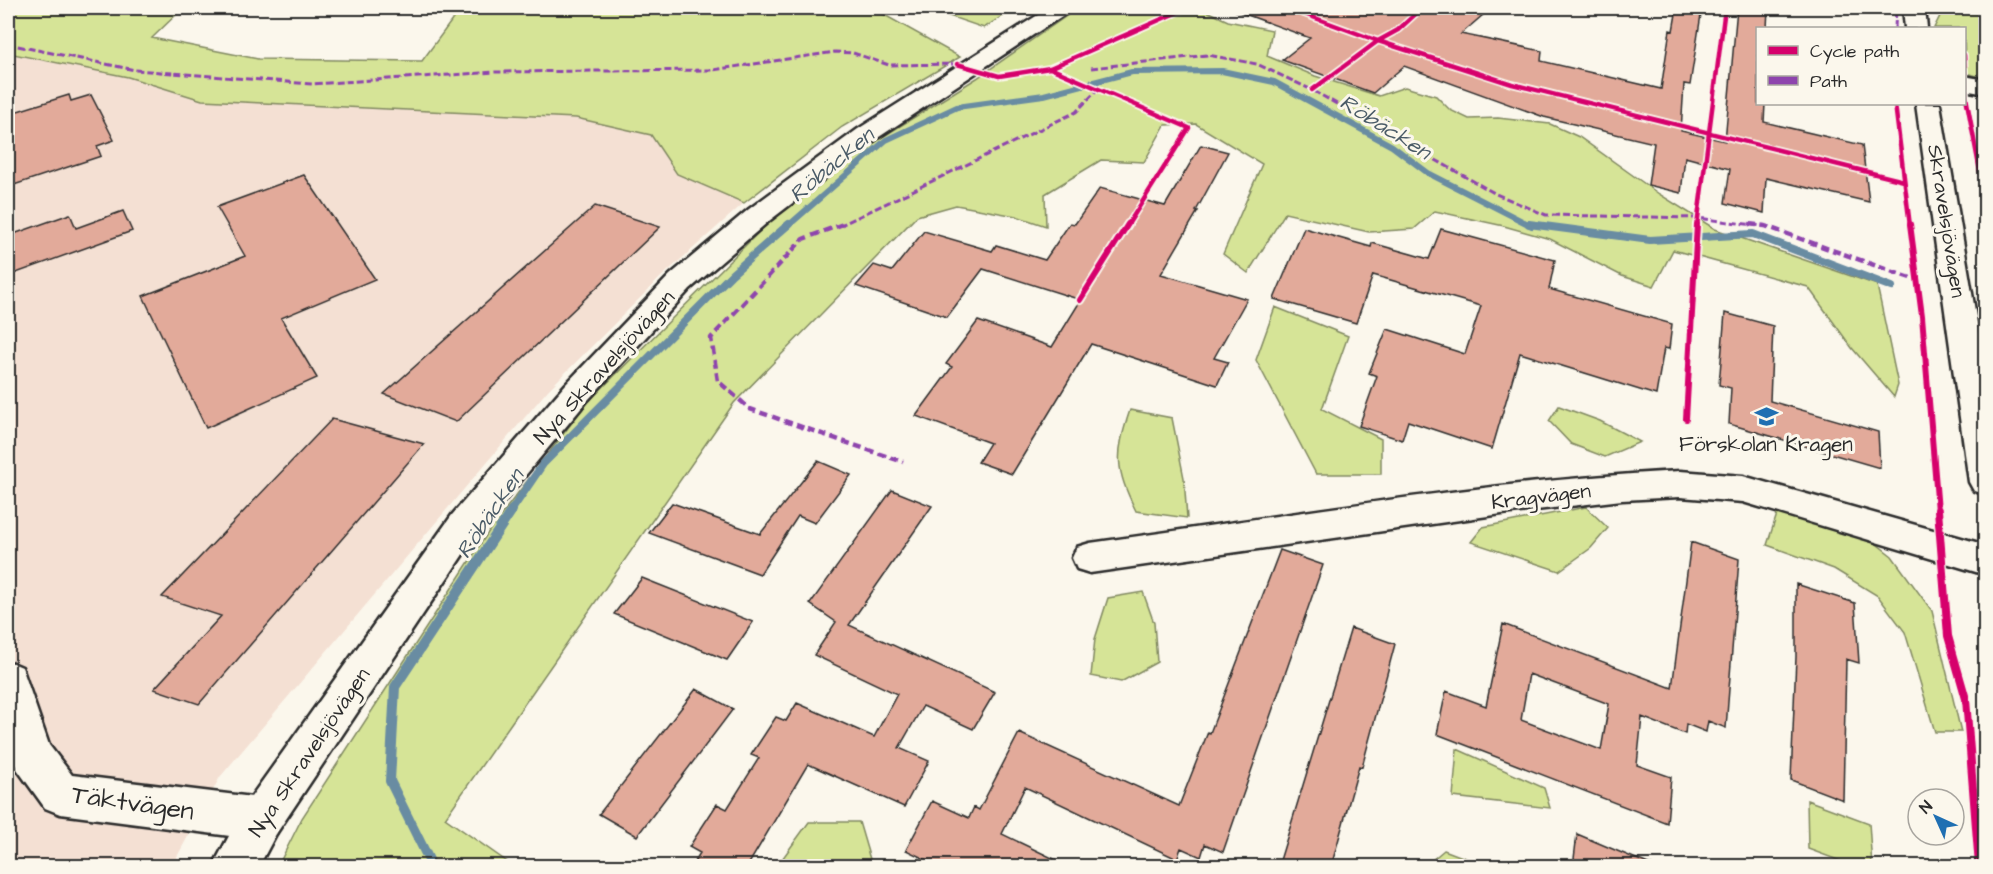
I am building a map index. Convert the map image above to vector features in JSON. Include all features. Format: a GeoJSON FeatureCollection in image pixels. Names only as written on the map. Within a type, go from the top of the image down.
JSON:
{"type":"FeatureCollection","features":[{"type":"Feature","properties":{"kind":"street","name":"Nya Skravelsjövägen"},"geometry":{"type":"LineString","coordinates":[[236,867],[261,819],[464,525],[578,392],[680,282],[759,215],[867,134],[1063,8]]}},
{"type":"Feature","properties":{"kind":"street"},"geometry":{"type":"LineString","coordinates":[[1914,8],[1916,27]]}},
{"type":"Feature","properties":{"kind":"street"},"geometry":{"type":"LineString","coordinates":[[1966,82],[1986,87]]}},
{"type":"Feature","properties":{"kind":"street","name":"Skravelsjövägen"},"geometry":{"type":"LineString","coordinates":[[1928,105],[1975,348],[1986,482]]}},
{"type":"Feature","properties":{"kind":"street","name":"Kragvägen"},"geometry":{"type":"LineString","coordinates":[[1090,558],[1502,500],[1622,487],[1680,484],[1743,489],[1986,560]]}},
{"type":"Feature","properties":{"kind":"street","name":"Täktvägen"},"geometry":{"type":"LineString","coordinates":[[8,679],[32,755],[60,794],[261,819]]}},
{"type":"Feature","properties":{"kind":"shaded area"},"geometry":{"type":"Polygon","coordinates":[[[8,53],[128,77],[202,100],[576,118],[651,135],[677,174],[744,203],[660,278],[548,390],[220,777],[172,866],[8,866],[8,53]]]}},
{"type":"Feature","properties":{"kind":"green space"},"geometry":{"type":"Polygon","coordinates":[[[8,8],[183,8],[152,38],[258,59],[422,61],[461,8],[872,8],[960,57],[842,127],[744,203],[677,174],[651,135],[576,118],[202,100],[128,77],[8,53],[8,8]]]}},
{"type":"Feature","properties":{"kind":"green space"},"geometry":{"type":"Polygon","coordinates":[[[935,8],[1015,8],[984,28],[937,12],[935,8]]]}},
{"type":"Feature","properties":{"kind":"green space"},"geometry":{"type":"Polygon","coordinates":[[[1078,8],[1200,8],[1228,21],[1272,30],[1267,56],[1315,76],[1379,96],[1405,87],[1436,96],[1450,110],[1469,119],[1498,118],[1550,124],[1579,137],[1659,194],[1715,229],[1877,285],[1898,385],[1894,397],[1852,348],[1808,287],[1673,250],[1654,286],[1622,276],[1550,239],[1435,211],[1414,229],[1369,232],[1285,213],[1248,273],[1223,254],[1262,164],[1196,124],[1165,125],[1144,162],[1101,160],[1045,194],[1046,226],[1016,216],[956,205],[917,216],[734,403],[445,818],[513,866],[278,866],[302,818],[491,528],[587,403],[770,221],[884,136],[977,78],[1078,8]]]}},
{"type":"Feature","properties":{"kind":"green space"},"geometry":{"type":"Polygon","coordinates":[[[1944,8],[1985,8],[1985,78],[1966,73],[1966,27],[1934,27],[1944,8]]]}},
{"type":"Feature","properties":{"kind":"green space"},"geometry":{"type":"Polygon","coordinates":[[[1275,307],[1348,336],[1322,409],[1381,439],[1381,474],[1316,474],[1256,360],[1275,307]]]}},
{"type":"Feature","properties":{"kind":"green space"},"geometry":{"type":"Polygon","coordinates":[[[1559,406],[1600,421],[1640,442],[1605,457],[1571,444],[1549,421],[1559,406]]]}},
{"type":"Feature","properties":{"kind":"green space"},"geometry":{"type":"Polygon","coordinates":[[[1130,410],[1172,418],[1184,478],[1187,518],[1136,511],[1124,483],[1120,461],[1122,439],[1130,410]]]}},
{"type":"Feature","properties":{"kind":"green space"},"geometry":{"type":"Polygon","coordinates":[[[1780,505],[1860,531],[1892,556],[1932,611],[1961,732],[1935,732],[1905,632],[1878,596],[1834,569],[1767,545],[1780,505]]]}},
{"type":"Feature","properties":{"kind":"green space"},"geometry":{"type":"Polygon","coordinates":[[[1586,507],[1608,528],[1591,548],[1559,571],[1471,542],[1483,527],[1586,507]]]}},
{"type":"Feature","properties":{"kind":"green space"},"geometry":{"type":"Polygon","coordinates":[[[1143,592],[1154,623],[1157,662],[1121,682],[1091,676],[1095,639],[1108,598],[1143,592]]]}},
{"type":"Feature","properties":{"kind":"green space"},"geometry":{"type":"Polygon","coordinates":[[[1457,749],[1544,788],[1550,808],[1453,797],[1457,749]]]}},
{"type":"Feature","properties":{"kind":"green space"},"geometry":{"type":"Polygon","coordinates":[[[1807,800],[1869,823],[1872,866],[1854,866],[1808,849],[1807,800]]]}},
{"type":"Feature","properties":{"kind":"green space"},"geometry":{"type":"Polygon","coordinates":[[[809,822],[859,822],[872,866],[777,866],[809,822]]]}},
{"type":"Feature","properties":{"kind":"green space"},"geometry":{"type":"Polygon","coordinates":[[[1444,850],[1486,866],[1425,866],[1444,850]]]}},
{"type":"Feature","properties":{"kind":"building"},"geometry":{"type":"Polygon","coordinates":[[[1235,8],[1354,8],[1369,13],[1376,8],[1491,8],[1461,34],[1542,51],[1541,61],[1661,89],[1670,30],[1673,31],[1677,8],[1702,8],[1690,85],[1684,84],[1681,131],[1725,141],[1737,8],[1768,8],[1767,27],[1756,27],[1756,105],[1765,105],[1764,122],[1862,145],[1869,202],[1766,178],[1764,213],[1725,203],[1730,169],[1685,157],[1681,193],[1648,185],[1654,143],[1544,117],[1404,66],[1373,93],[1282,60],[1310,38],[1234,10],[1235,8]]]}},
{"type":"Feature","properties":{"kind":"building"},"geometry":{"type":"Polygon","coordinates":[[[69,95],[71,101],[91,95],[114,140],[97,146],[101,156],[8,187],[8,114],[69,95]]]}},
{"type":"Feature","properties":{"kind":"building"},"geometry":{"type":"Polygon","coordinates":[[[1201,145],[1228,152],[1196,211],[1198,211],[1161,274],[1247,299],[1214,358],[1228,362],[1217,385],[1091,344],[1012,474],[978,462],[990,443],[916,416],[952,367],[946,364],[978,321],[1052,347],[1081,300],[983,269],[947,317],[856,286],[874,265],[892,271],[924,231],[992,251],[996,245],[1045,260],[1070,223],[1075,224],[1100,188],[1165,206],[1201,145]]]}},
{"type":"Feature","properties":{"kind":"building"},"geometry":{"type":"Polygon","coordinates":[[[304,175],[375,279],[281,318],[317,378],[206,428],[143,296],[245,256],[217,207],[304,175]]]}},
{"type":"Feature","properties":{"kind":"building"},"geometry":{"type":"Polygon","coordinates":[[[595,206],[660,227],[456,422],[384,394],[595,206]]]}},
{"type":"Feature","properties":{"kind":"building"},"geometry":{"type":"Polygon","coordinates":[[[123,211],[132,231],[8,276],[8,236],[70,214],[76,228],[123,211]]]}},
{"type":"Feature","properties":{"kind":"building"},"geometry":{"type":"Polygon","coordinates":[[[1304,228],[1371,247],[1372,243],[1429,259],[1441,229],[1555,260],[1549,289],[1672,324],[1669,349],[1664,348],[1656,395],[1520,353],[1492,449],[1408,421],[1402,440],[1359,426],[1377,376],[1369,373],[1387,329],[1465,354],[1481,306],[1373,275],[1356,323],[1274,299],[1304,228]]]}},
{"type":"Feature","properties":{"kind":"building"},"geometry":{"type":"Polygon","coordinates":[[[1725,313],[1773,326],[1770,401],[1878,432],[1880,468],[1729,424],[1731,388],[1719,385],[1725,313]]]}},
{"type":"Feature","properties":{"kind":"building"},"geometry":{"type":"Polygon","coordinates":[[[332,419],[424,444],[199,704],[154,689],[221,616],[162,597],[332,419]]]}},
{"type":"Feature","properties":{"kind":"building"},"geometry":{"type":"Polygon","coordinates":[[[818,461],[851,475],[815,523],[798,516],[760,574],[649,533],[672,503],[760,534],[818,461]]]}},
{"type":"Feature","properties":{"kind":"building"},"geometry":{"type":"Polygon","coordinates":[[[892,490],[932,506],[849,625],[995,692],[973,729],[923,706],[899,748],[929,761],[904,807],[808,764],[747,867],[691,867],[700,853],[689,847],[717,804],[727,809],[759,758],[751,755],[776,717],[786,721],[797,703],[874,737],[897,694],[814,655],[836,622],[810,604],[892,490]]]}},
{"type":"Feature","properties":{"kind":"building"},"geometry":{"type":"Polygon","coordinates":[[[1691,542],[1739,559],[1726,728],[1708,721],[1706,732],[1686,724],[1685,734],[1642,717],[1637,765],[1671,777],[1667,823],[1437,734],[1446,691],[1486,706],[1503,624],[1672,688],[1691,542]],[[1529,674],[1521,720],[1601,750],[1609,704],[1529,674]]]}},
{"type":"Feature","properties":{"kind":"building"},"geometry":{"type":"Polygon","coordinates":[[[1280,550],[1323,565],[1223,852],[1205,844],[1201,857],[1181,848],[1177,859],[1025,787],[1002,834],[1071,867],[941,867],[906,850],[932,801],[969,818],[974,807],[979,810],[1019,733],[1179,806],[1208,732],[1210,733],[1280,550]]]}},
{"type":"Feature","properties":{"kind":"building"},"geometry":{"type":"Polygon","coordinates":[[[642,578],[753,622],[727,660],[614,614],[642,578]]]}},
{"type":"Feature","properties":{"kind":"building"},"geometry":{"type":"Polygon","coordinates":[[[1796,584],[1855,603],[1859,663],[1846,659],[1843,800],[1791,780],[1796,657],[1796,584]]]}},
{"type":"Feature","properties":{"kind":"building"},"geometry":{"type":"Polygon","coordinates":[[[1351,628],[1395,644],[1362,767],[1359,766],[1331,867],[1278,867],[1351,628]]]}},
{"type":"Feature","properties":{"kind":"building"},"geometry":{"type":"Polygon","coordinates":[[[696,689],[733,709],[637,836],[599,814],[696,689]]]}},
{"type":"Feature","properties":{"kind":"building"},"geometry":{"type":"Polygon","coordinates":[[[1577,834],[1653,866],[1653,867],[1573,867],[1577,834]]]}},
{"type":"Feature","properties":{"kind":"waterway","name":"Röbäcken"},"geometry":{"type":"LineString","coordinates":[[788,226],[886,140],[957,107],[1044,95],[1132,72],[1222,71],[1274,82],[1392,146],[1428,173],[1532,226]]}},
{"type":"Feature","properties":{"kind":"waterway","name":"Röbäcken"},"geometry":{"type":"LineString","coordinates":[[511,511],[543,464],[732,274],[789,224]]}},
{"type":"Feature","properties":{"kind":"waterway","name":"Röbäcken"},"geometry":{"type":"LineString","coordinates":[[1529,224],[1650,240],[1753,234],[1892,287]]}},
{"type":"Feature","properties":{"kind":"waterway","name":"Röbäcken"},"geometry":{"type":"LineString","coordinates":[[432,866],[390,781],[395,687],[512,510]]}},
{"type":"Feature","properties":{"kind":"marked path"},"geometry":{"type":"LineString","coordinates":[[1895,27],[1896,8]]}},
{"type":"Feature","properties":{"kind":"marked path"},"geometry":{"type":"LineString","coordinates":[[8,44],[135,70],[312,84],[496,72],[713,70],[835,52],[853,53],[889,65],[957,64]]}},
{"type":"Feature","properties":{"kind":"marked path"},"geometry":{"type":"LineString","coordinates":[[1091,68],[1208,55],[1257,64],[1312,90],[1496,194],[1546,215],[1697,218],[1765,226],[1916,280]]}},
{"type":"Feature","properties":{"kind":"marked path"},"geometry":{"type":"LineString","coordinates":[[903,462],[750,409],[718,381],[711,338],[803,239],[854,220],[1076,112],[1100,87]]}},
{"type":"Feature","properties":{"kind":"cycle path"},"geometry":{"type":"LineString","coordinates":[[957,64],[999,76],[1050,68],[1187,8]]}},
{"type":"Feature","properties":{"kind":"cycle path"},"geometry":{"type":"LineString","coordinates":[[1288,8],[1378,41],[1312,90]]}},
{"type":"Feature","properties":{"kind":"cycle path"},"geometry":{"type":"LineString","coordinates":[[1422,8],[1398,30],[1378,41],[1512,84],[1904,181]]}},
{"type":"Feature","properties":{"kind":"cycle path"},"geometry":{"type":"LineString","coordinates":[[1686,419],[1697,218],[1725,8]]}},
{"type":"Feature","properties":{"kind":"cycle path"},"geometry":{"type":"LineString","coordinates":[[1050,68],[1085,81],[1189,128],[1080,300]]}},
{"type":"Feature","properties":{"kind":"cycle path"},"geometry":{"type":"LineString","coordinates":[[1966,97],[1986,203]]}},
{"type":"Feature","properties":{"kind":"cycle path"},"geometry":{"type":"LineString","coordinates":[[1895,105],[1922,316],[1948,636],[1966,699],[1979,866]]}},
{"type":"Feature","properties":{"kind":"place","name":"Förskolan Kragen"},"geometry":{"type":"Point","coordinates":[1766,416]}}]}
